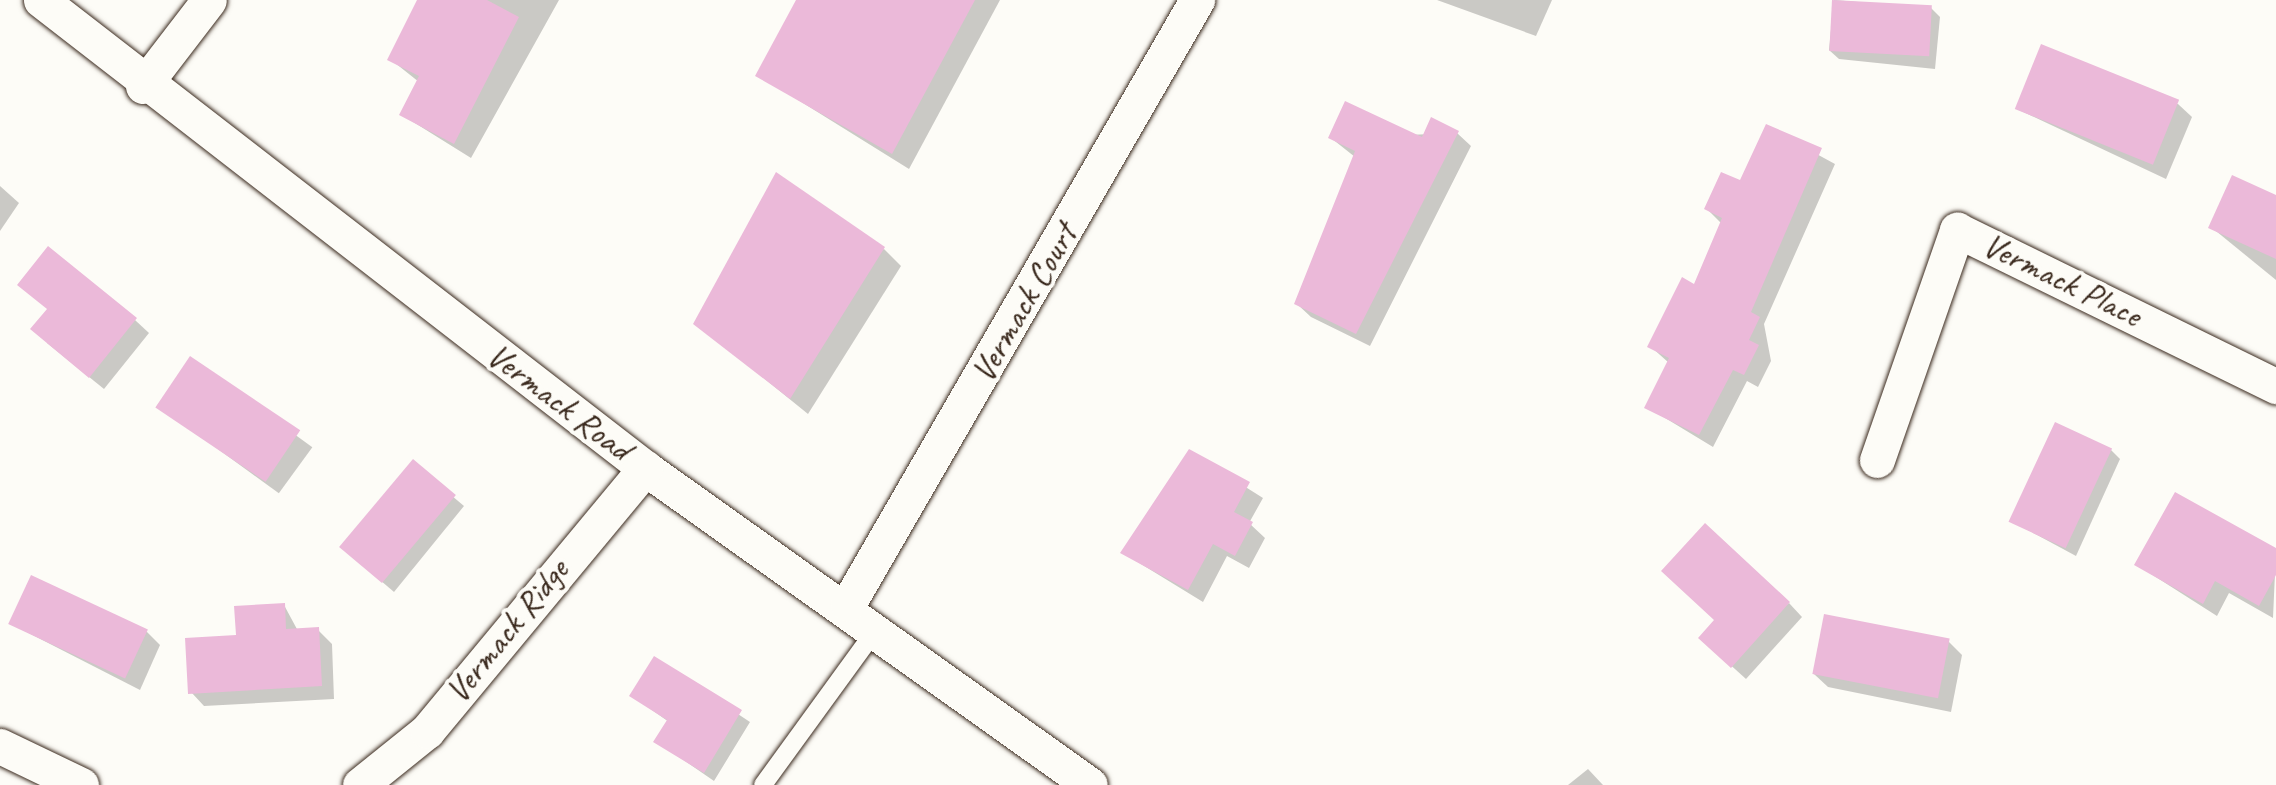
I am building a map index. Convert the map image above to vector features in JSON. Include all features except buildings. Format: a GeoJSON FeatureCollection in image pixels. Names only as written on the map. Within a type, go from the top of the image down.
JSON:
{"type":"FeatureCollection","features":[{"type":"Feature","properties":{"kind":"street","name":"Vermack Road"},"geometry":{"type":"LineString","coordinates":[[41,0],[144,86],[645,468],[848,604],[1090,785]]}},
{"type":"Feature","properties":{"kind":"street"},"geometry":{"type":"LineString","coordinates":[[144,86],[209,0]]}},
{"type":"Feature","properties":{"kind":"street","name":"Vermack Court"},"geometry":{"type":"LineString","coordinates":[[848,604],[1197,0]]}},
{"type":"Feature","properties":{"kind":"street","name":"Vermack Place"},"geometry":{"type":"LineString","coordinates":[[1878,460],[1957,230],[2276,386]]}},
{"type":"Feature","properties":{"kind":"street","name":"Vermack Ridge"},"geometry":{"type":"LineString","coordinates":[[360,785],[428,732],[645,468]]}},
{"type":"Feature","properties":{"kind":"street"},"geometry":{"type":"LineString","coordinates":[[0,746],[81,785]]}},
{"type":"Feature","properties":{"kind":"lane"},"geometry":{"type":"LineString","coordinates":[[762,785],[877,627]]}}]}
